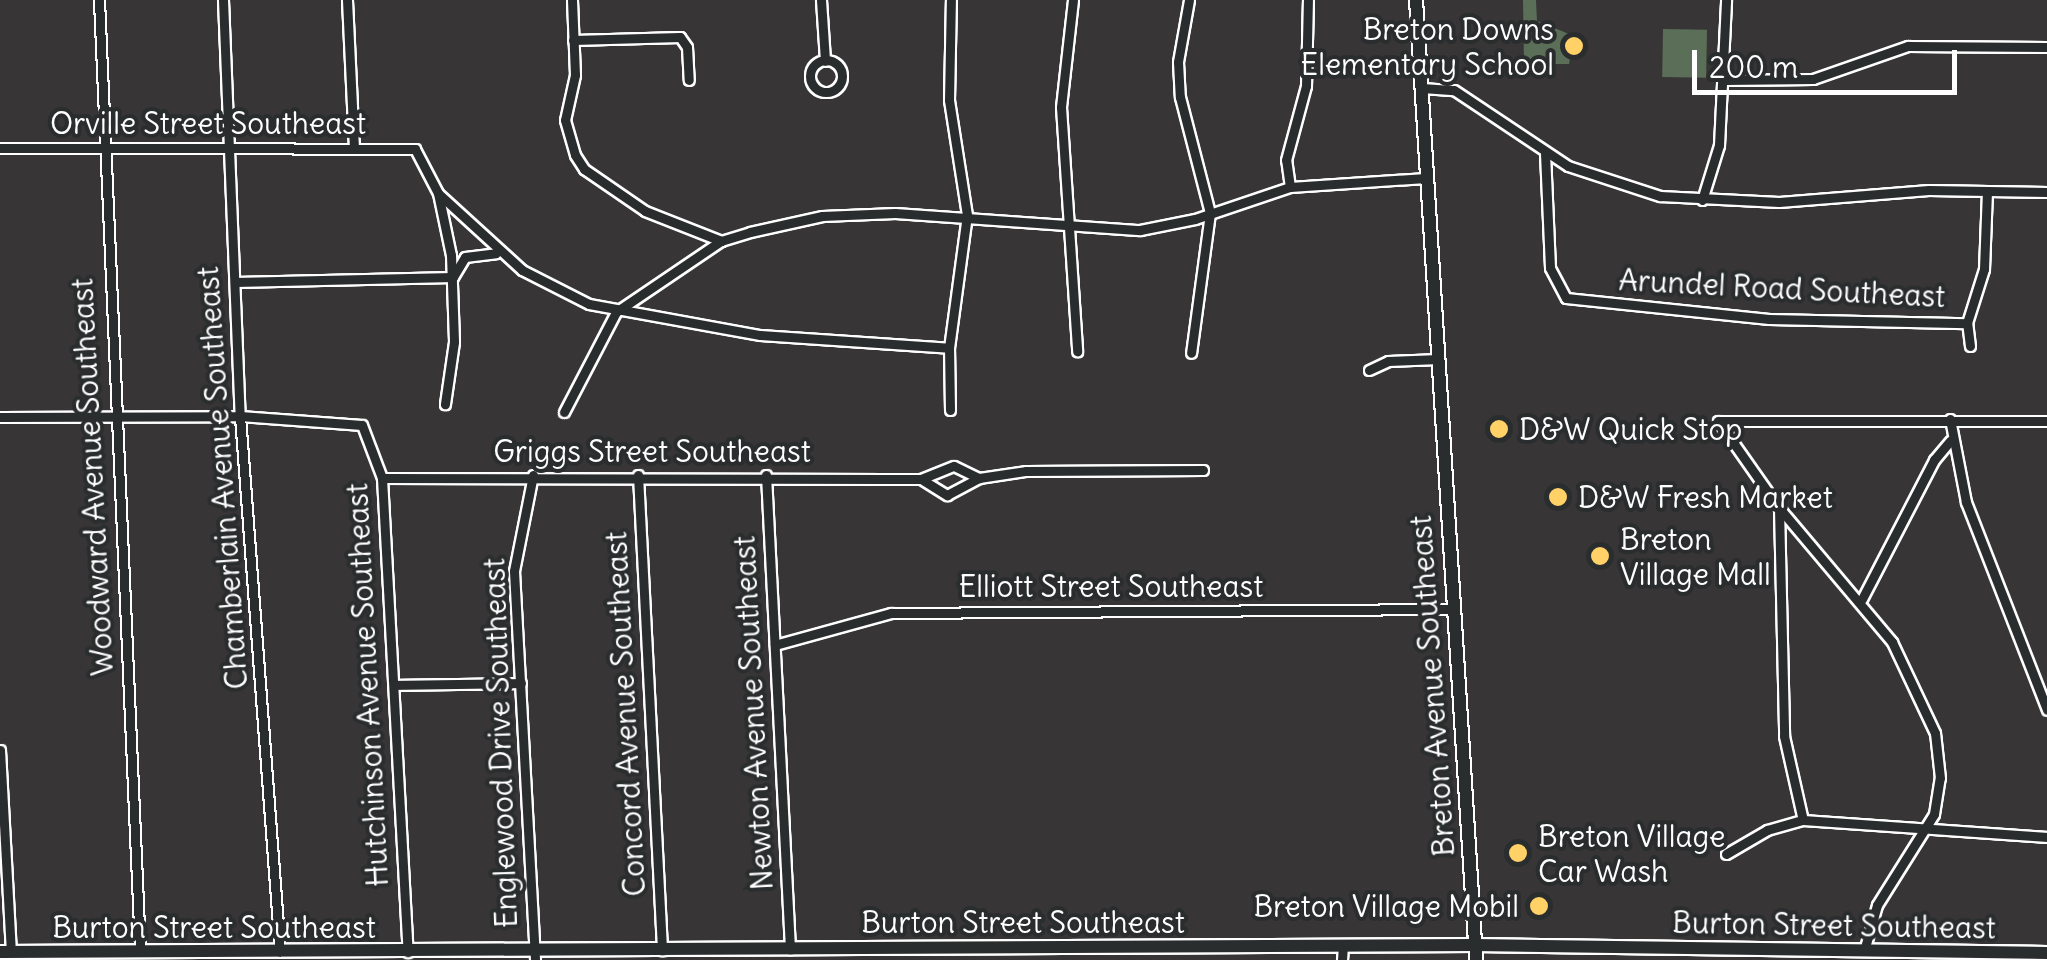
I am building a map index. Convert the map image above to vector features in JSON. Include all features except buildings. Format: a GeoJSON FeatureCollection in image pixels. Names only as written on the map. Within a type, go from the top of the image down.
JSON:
{"type":"FeatureCollection","features":[{"type":"Feature","properties":{"kind":"main road","name":"Breton Avenue Southeast"},"geometry":{"type":"LineString","coordinates":[[1416,0],[1476,960]]}},
{"type":"Feature","properties":{"kind":"main road","name":"Burton Street Southeast"},"geometry":{"type":"LineString","coordinates":[[6,952],[83,956],[140,952],[535,955],[790,949],[1014,954],[1475,945],[1602,954],[2047,953]]}},
{"type":"Feature","properties":{"kind":"street","name":"Woodward Avenue Southeast"},"geometry":{"type":"LineString","coordinates":[[100,0],[113,416],[140,952]]}},
{"type":"Feature","properties":{"kind":"street","name":"Chamberlain Avenue Southeast"},"geometry":{"type":"LineString","coordinates":[[223,0],[240,416],[280,952]]}},
{"type":"Feature","properties":{"kind":"street"},"geometry":{"type":"LineString","coordinates":[[347,0],[354,147]]}},
{"type":"Feature","properties":{"kind":"street"},"geometry":{"type":"LineString","coordinates":[[572,0],[566,136],[584,169],[645,211],[721,241]]}},
{"type":"Feature","properties":{"kind":"street"},"geometry":{"type":"LineString","coordinates":[[821,0],[826,61]]}},
{"type":"Feature","properties":{"kind":"street"},"geometry":{"type":"LineString","coordinates":[[950,410],[949,348],[967,215],[948,100],[951,0]]}},
{"type":"Feature","properties":{"kind":"street"},"geometry":{"type":"LineString","coordinates":[[1073,0],[1061,108],[1077,351]]}},
{"type":"Feature","properties":{"kind":"street"},"geometry":{"type":"LineString","coordinates":[[1189,0],[1178,62],[1180,97],[1210,213],[1192,353]]}},
{"type":"Feature","properties":{"kind":"street"},"geometry":{"type":"LineString","coordinates":[[1290,187],[1286,160],[1306,86],[1308,0]]}},
{"type":"Feature","properties":{"kind":"street"},"geometry":{"type":"LineString","coordinates":[[1702,200],[1720,145],[1726,0]]}},
{"type":"Feature","properties":{"kind":"street"},"geometry":{"type":"LineString","coordinates":[[573,40],[680,37],[688,47],[689,80]]}},
{"type":"Feature","properties":{"kind":"street"},"geometry":{"type":"LineString","coordinates":[[1724,80],[1813,79],[1892,47],[2047,47]]}},
{"type":"Feature","properties":{"kind":"street"},"geometry":{"type":"LineString","coordinates":[[1422,88],[1454,90],[1546,153],[1630,189],[1702,200],[2047,192]]}},
{"type":"Feature","properties":{"kind":"street","name":"Orville Street Southeast"},"geometry":{"type":"LineString","coordinates":[[0,148],[415,148],[438,193]]}},
{"type":"Feature","properties":{"kind":"street","name":"Arundel Road Southeast"},"geometry":{"type":"LineString","coordinates":[[1546,153],[1550,268],[1566,298],[1770,318],[1967,323]]}},
{"type":"Feature","properties":{"kind":"street"},"geometry":{"type":"LineString","coordinates":[[564,412],[616,312],[721,241],[822,216],[967,215],[1070,228],[1154,229],[1290,187],[1426,178]]}},
{"type":"Feature","properties":{"kind":"street"},"geometry":{"type":"LineString","coordinates":[[1970,346],[1967,323],[1984,269],[1987,191]]}},
{"type":"Feature","properties":{"kind":"street"},"geometry":{"type":"LineString","coordinates":[[438,193],[498,253],[550,289],[616,312],[760,335],[949,348]]}},
{"type":"Feature","properties":{"kind":"street"},"geometry":{"type":"LineString","coordinates":[[438,193],[453,277],[445,404]]}},
{"type":"Feature","properties":{"kind":"street"},"geometry":{"type":"LineString","coordinates":[[453,277],[465,257],[498,253]]}},
{"type":"Feature","properties":{"kind":"street"},"geometry":{"type":"LineString","coordinates":[[234,282],[453,277]]}},
{"type":"Feature","properties":{"kind":"street"},"geometry":{"type":"LineString","coordinates":[[1369,370],[1388,361],[1439,359]]}},
{"type":"Feature","properties":{"kind":"street"},"geometry":{"type":"LineString","coordinates":[[0,417],[240,416]]}},
{"type":"Feature","properties":{"kind":"street","name":"Hutchinson Avenue Southeast"},"geometry":{"type":"LineString","coordinates":[[240,416],[358,421],[382,478],[408,952]]}},
{"type":"Feature","properties":{"kind":"street"},"geometry":{"type":"LineString","coordinates":[[1950,419],[1950,441],[1966,502],[2047,710]]}},
{"type":"Feature","properties":{"kind":"street"},"geometry":{"type":"LineString","coordinates":[[1864,951],[1878,905],[1928,830],[1940,778],[1935,734],[1914,682],[1862,600],[1780,508],[1718,420],[2047,420]]}},
{"type":"Feature","properties":{"kind":"street"},"geometry":{"type":"LineString","coordinates":[[1862,600],[1934,460],[1950,441]]}},
{"type":"Feature","properties":{"kind":"street","name":"Griggs Street Southeast"},"geometry":{"type":"LineString","coordinates":[[382,478],[766,475],[921,479],[954,466],[978,478]]}},
{"type":"Feature","properties":{"kind":"street","name":"Griggs Street Southeast"},"geometry":{"type":"LineString","coordinates":[[921,479],[947,495],[978,478],[1026,471],[1203,470]]}},
{"type":"Feature","properties":{"kind":"street","name":"Englewood Drive Southeast"},"geometry":{"type":"LineString","coordinates":[[533,475],[514,571],[535,955]]}},
{"type":"Feature","properties":{"kind":"street","name":"Concord Avenue Southeast"},"geometry":{"type":"LineString","coordinates":[[638,475],[662,950]]}},
{"type":"Feature","properties":{"kind":"street","name":"Newton Avenue Southeast"},"geometry":{"type":"LineString","coordinates":[[766,475],[790,949]]}},
{"type":"Feature","properties":{"kind":"street"},"geometry":{"type":"LineString","coordinates":[[1780,508],[1784,736],[1803,820]]}},
{"type":"Feature","properties":{"kind":"street","name":"Elliott Street Southeast"},"geometry":{"type":"LineString","coordinates":[[774,644],[892,613],[1453,610]]}},
{"type":"Feature","properties":{"kind":"street"},"geometry":{"type":"LineString","coordinates":[[394,684],[520,683]]}},
{"type":"Feature","properties":{"kind":"street"},"geometry":{"type":"LineString","coordinates":[[0,750],[6,952]]}},
{"type":"Feature","properties":{"kind":"street"},"geometry":{"type":"LineString","coordinates":[[1726,854],[1767,830],[1803,820],[2047,837]]}},
{"type":"Feature","properties":{"kind":"street"},"geometry":{"type":"LineString","coordinates":[[1342,960],[1343,945]]}},
{"type":"Feature","properties":{"kind":"green space"},"geometry":{"type":"Polygon","coordinates":[[[1523,0],[1536,0],[1537,21],[1574,36],[1569,64],[1524,64],[1523,0]]]}},
{"type":"Feature","properties":{"kind":"green space"},"geometry":{"type":"Polygon","coordinates":[[[1663,29],[1707,30],[1706,78],[1662,77],[1663,29]]]}},
{"type":"Feature","properties":{"kind":"place","name":"Breton Downs Elementary School"},"geometry":{"type":"Point","coordinates":[1574,46]}},
{"type":"Feature","properties":{"kind":"place","name":"D&W Quick Stop"},"geometry":{"type":"Point","coordinates":[1499,429]}},
{"type":"Feature","properties":{"kind":"place","name":"D&W Fresh Market"},"geometry":{"type":"Point","coordinates":[1558,497]}},
{"type":"Feature","properties":{"kind":"place","name":"Breton Village Mall"},"geometry":{"type":"Point","coordinates":[1600,556]}},
{"type":"Feature","properties":{"kind":"place","name":"Breton Village Car Wash"},"geometry":{"type":"Point","coordinates":[1518,853]}},
{"type":"Feature","properties":{"kind":"place","name":"Breton Village Mobil"},"geometry":{"type":"Point","coordinates":[1539,906]}}]}
